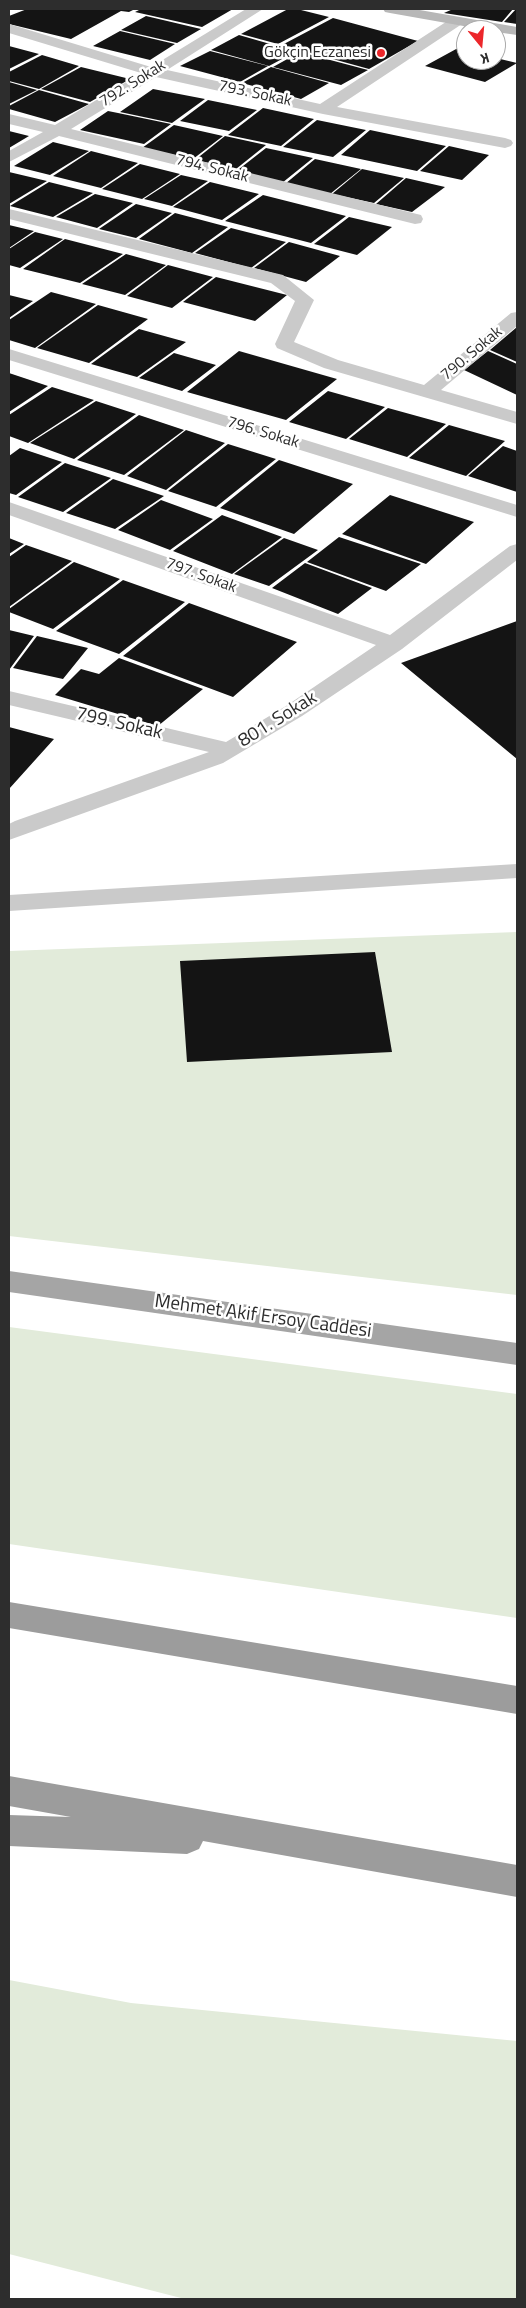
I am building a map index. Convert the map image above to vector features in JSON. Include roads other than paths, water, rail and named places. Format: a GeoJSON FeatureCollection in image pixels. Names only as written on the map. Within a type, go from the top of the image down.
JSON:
{"type":"FeatureCollection","features":[{"type":"Feature","properties":{"kind":"highway"},"geometry":{"type":"LineString","coordinates":[[9,1615],[517,1700]]}},
{"type":"Feature","properties":{"kind":"highway"},"geometry":{"type":"LineString","coordinates":[[9,1791],[517,1881]]}},
{"type":"Feature","properties":{"kind":"highway"},"geometry":{"type":"LineString","coordinates":[[9,1830],[115,1833],[323,1847]]}},
{"type":"Feature","properties":{"kind":"main road"},"geometry":{"type":"LineString","coordinates":[[400,9],[456,21]]}},
{"type":"Feature","properties":{"kind":"main road","name":"Mehmet Akif Ersoy Caddesi"},"geometry":{"type":"LineString","coordinates":[[9,1281],[517,1354]]}},
{"type":"Feature","properties":{"kind":"street","name":"792. Sokak"},"geometry":{"type":"LineString","coordinates":[[9,157],[57,130],[256,9]]}},
{"type":"Feature","properties":{"kind":"street"},"geometry":{"type":"LineString","coordinates":[[323,108],[456,22]]}},
{"type":"Feature","properties":{"kind":"street","name":"793. Sokak"},"geometry":{"type":"LineString","coordinates":[[9,28],[153,72],[323,108],[506,143]]}},
{"type":"Feature","properties":{"kind":"street","name":"794. Sokak"},"geometry":{"type":"LineString","coordinates":[[9,118],[415,219]]}},
{"type":"Feature","properties":{"kind":"street"},"geometry":{"type":"LineString","coordinates":[[9,214],[277,279],[305,300],[284,344],[330,364],[513,414]]}},
{"type":"Feature","properties":{"kind":"street","name":"790. Sokak"},"geometry":{"type":"LineString","coordinates":[[427,392],[517,317]]}},
{"type":"Feature","properties":{"kind":"street","name":"796. Sokak"},"geometry":{"type":"LineString","coordinates":[[9,354],[517,511]]}},
{"type":"Feature","properties":{"kind":"street","name":"797. Sokak"},"geometry":{"type":"LineString","coordinates":[[9,508],[394,644]]}},
{"type":"Feature","properties":{"kind":"street","name":"801. Sokak"},"geometry":{"type":"LineString","coordinates":[[9,833],[23,826],[215,758],[230,750],[294,712],[394,644],[517,550]]}},
{"type":"Feature","properties":{"kind":"street","name":"799. Sokak"},"geometry":{"type":"LineString","coordinates":[[9,698],[230,750]]}},
{"type":"Feature","properties":{"kind":"street"},"geometry":{"type":"LineString","coordinates":[[9,903],[517,871]]}},
{"type":"Feature","properties":{"kind":"place","name":"Gökçin Eczanesi"},"geometry":{"type":"Point","coordinates":[381,53]}}]}
